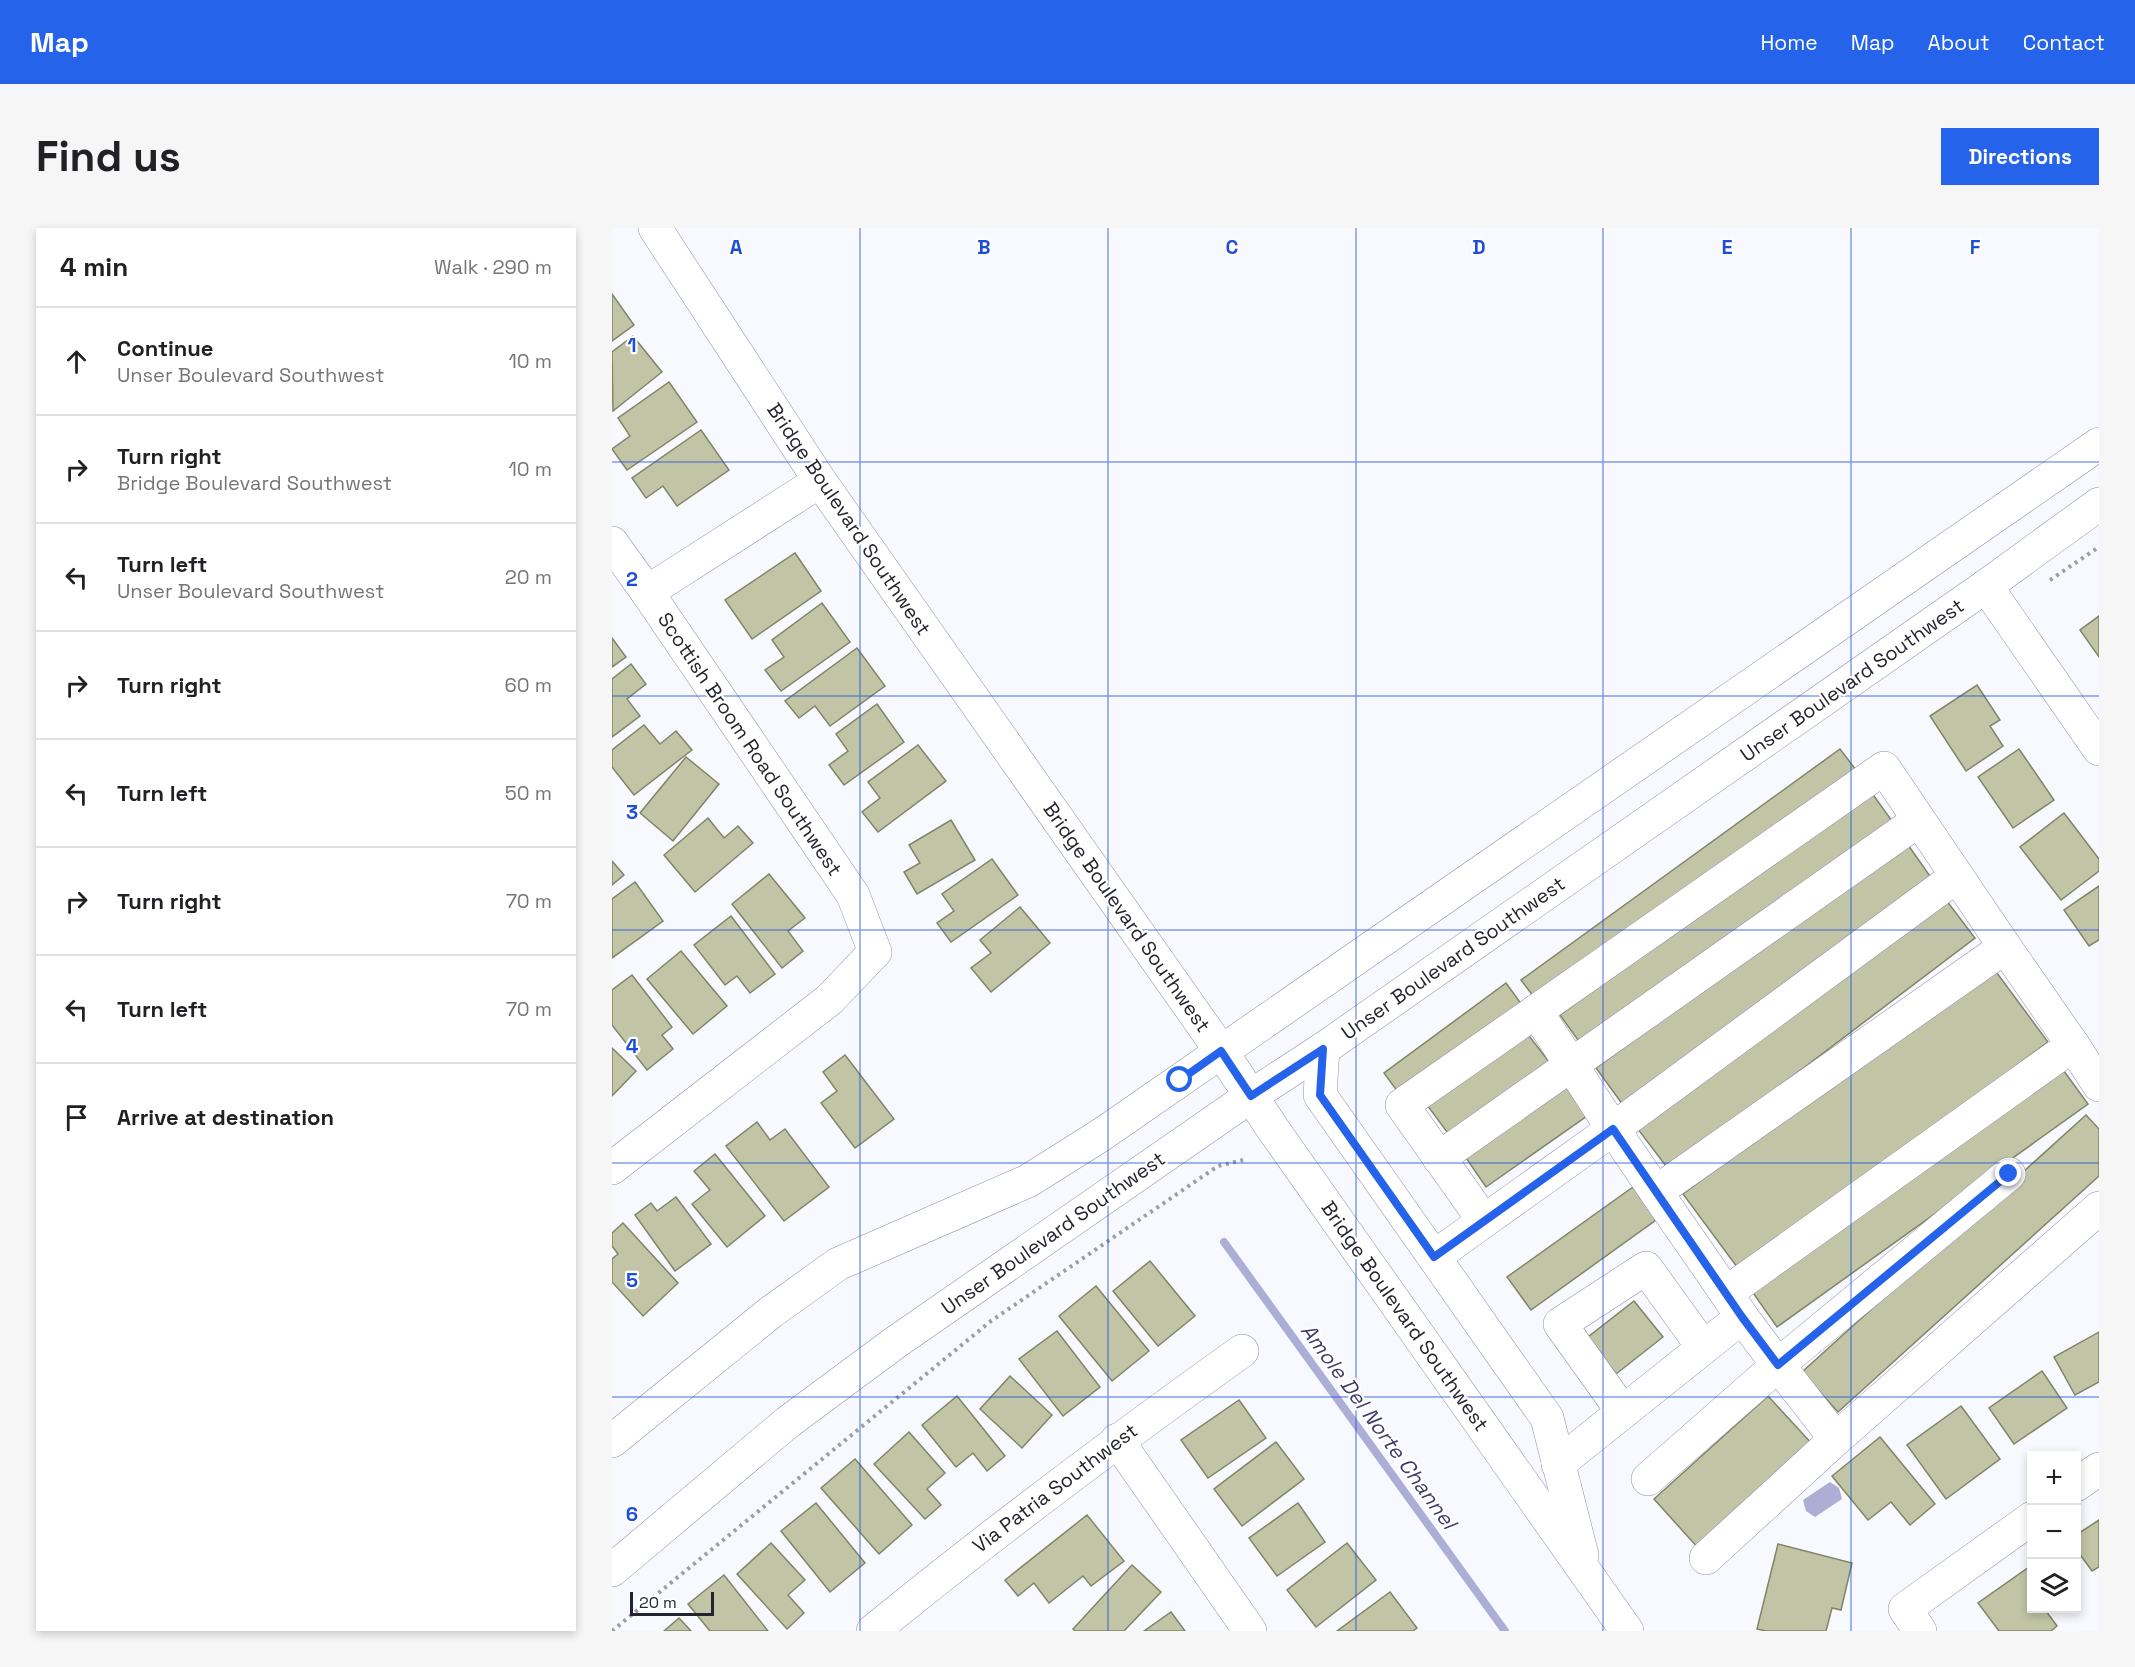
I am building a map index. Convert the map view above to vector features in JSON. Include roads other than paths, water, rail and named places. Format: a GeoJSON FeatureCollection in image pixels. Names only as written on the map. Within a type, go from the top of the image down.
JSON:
{"type":"FeatureCollection","features":[{"type":"Feature","properties":{"kind":"street","name":"Bridge Boulevard Southwest"},"geometry":{"type":"LineString","coordinates":[[655,228],[820,481],[1627,1631]]}},
{"type":"Feature","properties":{"kind":"street"},"geometry":{"type":"LineString","coordinates":[[612,1441],[771,1312],[838,1264],[1028,1181],[1101,1135],[2099,444]]}},
{"type":"Feature","properties":{"kind":"street"},"geometry":{"type":"LineString","coordinates":[[647,592],[820,481]]}},
{"type":"Feature","properties":{"kind":"street","name":"Unser Boulevard Southwest"},"geometry":{"type":"LineString","coordinates":[[612,1570],[788,1422],[896,1342],[1251,1096],[1323,1049],[1986,586],[2099,504]]}},
{"type":"Feature","properties":{"kind":"street","name":"Scottish Broom Road Southwest"},"geometry":{"type":"LineString","coordinates":[[612,543],[853,895],[875,952],[829,1000],[612,1168]]}},
{"type":"Feature","properties":{"kind":"street"},"geometry":{"type":"LineString","coordinates":[[1986,586],[2099,749]]}},
{"type":"Feature","properties":{"kind":"street"},"geometry":{"type":"LineString","coordinates":[[1484,1221],[1402,1105],[1884,768],[2099,1085]]}},
{"type":"Feature","properties":{"kind":"street"},"geometry":{"type":"LineString","coordinates":[[1439,1158],[1919,820]]}},
{"type":"Feature","properties":{"kind":"street"},"geometry":{"type":"LineString","coordinates":[[1434,1257],[1613,1129],[1957,876]]}},
{"type":"Feature","properties":{"kind":"street"},"geometry":{"type":"LineString","coordinates":[[1656,1192],[2005,947]]}},
{"type":"Feature","properties":{"kind":"street"},"geometry":{"type":"LineString","coordinates":[[1536,1011],[1613,1129],[1734,1305],[1836,1439]]}},
{"type":"Feature","properties":{"kind":"street"},"geometry":{"type":"LineString","coordinates":[[1558,1464],[1702,1347],[1734,1305],[2073,1045]]}},
{"type":"Feature","properties":{"kind":"street"},"geometry":{"type":"LineString","coordinates":[[1323,1049],[1320,1095],[1547,1418],[1587,1574]]}},
{"type":"Feature","properties":{"kind":"street"},"geometry":{"type":"LineString","coordinates":[[1647,1479],[1778,1365],[2009,1174]]}},
{"type":"Feature","properties":{"kind":"street"},"geometry":{"type":"LineString","coordinates":[[1706,1558],[1836,1439],[2099,1208]]}},
{"type":"Feature","properties":{"kind":"street"},"geometry":{"type":"LineString","coordinates":[[1623,1412],[1560,1324],[1646,1268],[1702,1347]]}},
{"type":"Feature","properties":{"kind":"street","name":"Via Patria Southwest"},"geometry":{"type":"LineString","coordinates":[[873,1631],[957,1563],[1118,1440],[1242,1351]]}},
{"type":"Feature","properties":{"kind":"street"},"geometry":{"type":"LineString","coordinates":[[1118,1440],[1250,1631]]}},
{"type":"Feature","properties":{"kind":"street"},"geometry":{"type":"LineString","coordinates":[[2081,1482],[2099,1469]]}},
{"type":"Feature","properties":{"kind":"street"},"geometry":{"type":"LineString","coordinates":[[1913,1620],[2027,1521]]}},
{"type":"Feature","properties":{"kind":"water"},"geometry":{"type":"Polygon","coordinates":[[[1830,1482],[1839,1488],[1842,1499],[1815,1517],[1806,1511],[1803,1500],[1830,1482]]]}},
{"type":"Feature","properties":{"kind":"waterway","name":"Amole Del Norte Channel"},"geometry":{"type":"LineString","coordinates":[[1224,1242],[1505,1631]]}}]}
